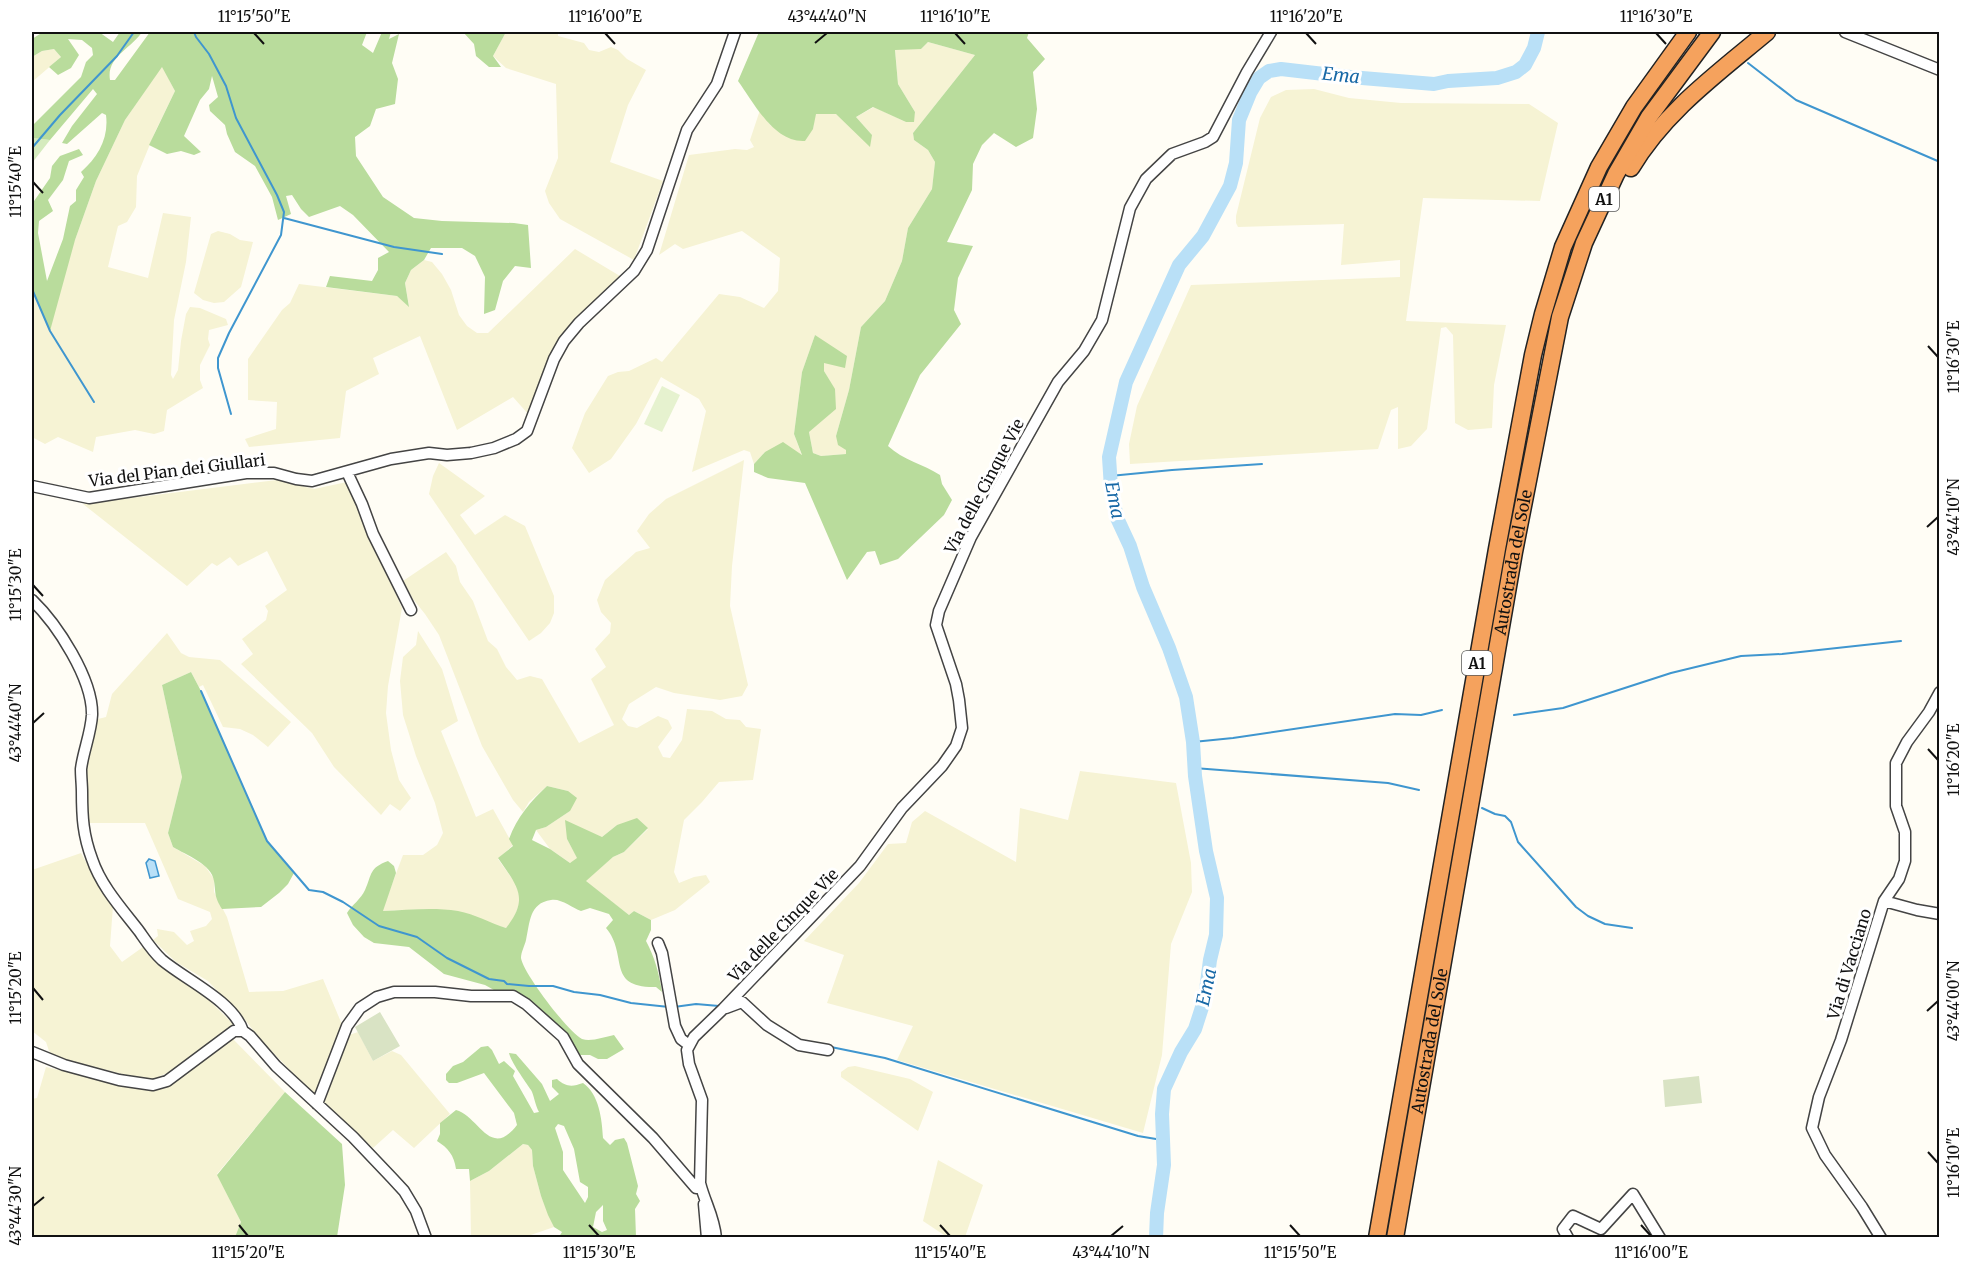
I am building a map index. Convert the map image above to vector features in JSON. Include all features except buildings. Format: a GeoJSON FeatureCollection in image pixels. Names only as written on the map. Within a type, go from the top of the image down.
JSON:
{"type":"FeatureCollection","features":[{"type":"Feature","properties":{"kind":"highway","name":"Autostrada del Sole"},"geometry":{"type":"LineString","coordinates":[[1377,1238],[1495,560],[1533,355],[1543,314],[1563,247],[1599,167],[1634,107],[1688,32]]}},
{"type":"Feature","properties":{"kind":"highway","name":"Autostrada del Sole"},"geometry":{"type":"LineString","coordinates":[[1395,1238],[1520,520],[1560,316],[1584,243],[1633,143],[1668,89],[1712,32]]}},
{"type":"Feature","properties":{"kind":"highway"},"geometry":{"type":"LineString","coordinates":[[1570,285],[1622,183],[1656,131],[1702,86],[1767,32]]}},
{"type":"Feature","properties":{"kind":"street","name":"Via del Pian dei Giullari"},"geometry":{"type":"LineString","coordinates":[[32,486],[88,498],[246,473],[274,472],[312,482],[391,459],[429,453],[447,455],[494,448],[516,439],[527,431],[554,359],[564,341],[579,323],[634,270],[647,250],[687,130],[717,84],[735,32]]}},
{"type":"Feature","properties":{"kind":"street","name":"Via delle Cinque Vie"},"geometry":{"type":"LineString","coordinates":[[689,1045],[701,1029],[860,866],[902,808],[942,766],[956,746],[962,728],[959,700],[956,684],[936,625],[939,610],[971,537],[1058,382],[1084,351],[1102,320],[1130,208],[1146,179],[1172,154],[1213,137],[1271,32]]}},
{"type":"Feature","properties":{"kind":"street"},"geometry":{"type":"LineString","coordinates":[[1845,32],[1940,70]]}},
{"type":"Feature","properties":{"kind":"street"},"geometry":{"type":"LineString","coordinates":[[347,472],[373,534],[411,610]]}},
{"type":"Feature","properties":{"kind":"street"},"geometry":{"type":"LineString","coordinates":[[32,600],[75,658],[87,690],[92,716],[81,770],[82,826],[92,860],[110,895],[159,957],[180,974],[208,991],[240,1021],[243,1031]]}},
{"type":"Feature","properties":{"kind":"street","name":"Via di Vacciano"},"geometry":{"type":"LineString","coordinates":[[1881,1238],[1825,1155],[1812,1128],[1819,1097],[1841,1040],[1884,901],[1899,879],[1905,861],[1905,832],[1896,806],[1896,763],[1940,692]]}},
{"type":"Feature","properties":{"kind":"street"},"geometry":{"type":"LineString","coordinates":[[1884,901],[1940,914]]}},
{"type":"Feature","properties":{"kind":"street"},"geometry":{"type":"LineString","coordinates":[[658,943],[662,953],[675,1026],[681,1039],[689,1045],[687,1050],[689,1064],[702,1100],[699,1167],[707,1238]]}},
{"type":"Feature","properties":{"kind":"street"},"geometry":{"type":"LineString","coordinates":[[317,1104],[347,1026],[360,1008],[377,997],[394,992],[513,996],[526,1004],[563,1037],[578,1064],[653,1138],[696,1188],[702,1191],[714,1221],[716,1238]]}},
{"type":"Feature","properties":{"kind":"street","name":"Via delle Cinque Vie"},"geometry":{"type":"LineString","coordinates":[[723,1009],[742,1002],[767,1025],[799,1045],[828,1050]]}},
{"type":"Feature","properties":{"kind":"street"},"geometry":{"type":"LineString","coordinates":[[32,1052],[64,1065],[119,1080],[153,1085],[167,1081],[234,1031],[243,1031],[276,1066],[354,1137],[404,1191],[416,1210],[426,1238]]}},
{"type":"Feature","properties":{"kind":"street"},"geometry":{"type":"LineString","coordinates":[[1568,1238],[1563,1229],[1573,1216],[1600,1229],[1633,1194],[1660,1238]]}},
{"type":"Feature","properties":{"kind":"shaded area"},"geometry":{"type":"Polygon","coordinates":[[[506,32],[558,32],[558,36],[584,43],[589,50],[599,52],[611,47],[618,50],[627,59],[646,70],[628,105],[610,162],[663,181],[634,260],[560,219],[549,203],[545,191],[558,158],[556,84],[506,68],[493,56],[506,32]]]}},
{"type":"Feature","properties":{"kind":"shaded area"},"geometry":{"type":"Polygon","coordinates":[[[928,42],[975,55],[913,133],[914,140],[928,150],[935,162],[932,189],[908,228],[902,261],[885,301],[861,327],[849,390],[836,436],[846,450],[846,454],[821,456],[813,453],[809,432],[835,390],[824,371],[824,362],[815,335],[802,372],[794,434],[802,456],[765,452],[754,464],[750,452],[744,450],[692,472],[706,411],[699,399],[661,377],[636,424],[611,459],[589,473],[572,448],[585,413],[608,376],[629,371],[656,358],[662,362],[719,294],[740,297],[764,308],[778,291],[780,258],[742,231],[683,249],[675,244],[659,255],[689,155],[735,149],[747,150],[754,147],[750,140],[760,110],[771,126],[813,129],[815,114],[836,114],[872,135],[856,117],[874,107],[906,122],[913,122],[915,112],[898,84],[895,49],[921,49],[928,42]]]}},
{"type":"Feature","properties":{"kind":"shaded area"},"geometry":{"type":"Polygon","coordinates":[[[54,49],[61,57],[32,82],[32,57],[42,51],[54,49]]]}},
{"type":"Feature","properties":{"kind":"shaded area"},"geometry":{"type":"Polygon","coordinates":[[[162,66],[175,91],[137,176],[136,207],[127,222],[118,226],[108,267],[148,278],[163,213],[191,217],[186,262],[174,320],[171,375],[173,379],[178,370],[186,314],[190,307],[200,308],[226,319],[228,325],[209,330],[210,345],[200,365],[200,380],[203,388],[167,410],[164,431],[154,434],[135,430],[96,437],[93,452],[58,437],[45,444],[32,437],[32,289],[39,308],[75,240],[96,181],[125,120],[162,66]]]}},
{"type":"Feature","properties":{"kind":"shaded area"},"geometry":{"type":"Polygon","coordinates":[[[1314,89],[1349,98],[1401,103],[1529,104],[1558,123],[1540,201],[1423,198],[1406,321],[1506,325],[1494,385],[1492,428],[1468,430],[1455,423],[1453,335],[1446,327],[1441,328],[1427,429],[1411,446],[1398,449],[1398,407],[1391,410],[1378,449],[1130,464],[1129,444],[1137,406],[1191,285],[1400,277],[1400,260],[1341,265],[1344,224],[1238,227],[1236,223],[1260,118],[1271,97],[1286,90],[1314,89]]]}},
{"type":"Feature","properties":{"kind":"shaded area"},"geometry":{"type":"Polygon","coordinates":[[[218,231],[240,240],[253,242],[241,287],[224,302],[214,303],[203,300],[194,293],[211,234],[218,231]]]}},
{"type":"Feature","properties":{"kind":"shaded area"},"geometry":{"type":"Polygon","coordinates":[[[575,249],[620,276],[572,324],[529,415],[513,397],[457,430],[420,336],[373,358],[379,374],[346,391],[340,438],[249,447],[245,439],[276,429],[277,402],[248,400],[248,359],[282,310],[290,303],[299,284],[397,296],[409,306],[405,283],[411,270],[424,260],[432,262],[451,290],[459,315],[467,326],[477,333],[488,333],[575,249]]]}},
{"type":"Feature","properties":{"kind":"shaded area"},"geometry":{"type":"Polygon","coordinates":[[[744,460],[732,566],[730,606],[748,685],[742,696],[720,700],[674,693],[656,687],[629,704],[622,719],[628,726],[637,728],[658,716],[668,720],[672,728],[658,747],[663,757],[670,758],[682,740],[687,709],[712,711],[726,719],[740,720],[746,727],[761,729],[753,780],[719,782],[684,820],[674,872],[679,883],[706,875],[710,882],[675,910],[651,920],[634,911],[629,915],[585,881],[613,857],[624,852],[648,829],[617,825],[602,837],[567,839],[578,859],[570,863],[550,849],[536,830],[546,827],[570,811],[568,791],[547,786],[529,802],[523,812],[513,800],[482,746],[439,635],[403,581],[446,552],[456,566],[460,582],[473,601],[488,641],[497,649],[506,667],[517,680],[530,676],[542,679],[579,743],[614,725],[591,679],[606,667],[595,649],[610,633],[611,623],[601,612],[597,600],[605,580],[636,552],[650,548],[637,531],[649,514],[666,499],[744,460]]]}},
{"type":"Feature","properties":{"kind":"shaded area"},"geometry":{"type":"Polygon","coordinates":[[[439,463],[485,496],[460,515],[475,535],[505,515],[525,526],[554,596],[554,613],[550,623],[529,641],[429,494],[439,463]]]}},
{"type":"Feature","properties":{"kind":"shaded area"},"geometry":{"type":"Polygon","coordinates":[[[277,480],[314,489],[347,482],[402,608],[388,686],[386,713],[391,750],[399,780],[411,798],[400,811],[390,804],[381,815],[334,767],[312,733],[241,664],[253,654],[242,639],[266,620],[268,611],[265,606],[287,590],[267,551],[238,566],[230,557],[217,566],[212,563],[187,586],[83,504],[277,480]]]}},
{"type":"Feature","properties":{"kind":"shaded area"},"geometry":{"type":"Polygon","coordinates":[[[418,631],[442,669],[458,721],[441,731],[476,817],[493,809],[513,845],[498,859],[518,887],[520,903],[513,920],[506,928],[434,909],[382,911],[403,855],[423,855],[437,845],[443,833],[435,803],[403,715],[400,681],[403,657],[416,645],[418,631]]]}},
{"type":"Feature","properties":{"kind":"shaded area"},"geometry":{"type":"Polygon","coordinates":[[[167,633],[181,653],[189,657],[220,660],[291,722],[268,747],[253,735],[240,729],[223,727],[203,685],[199,687],[191,672],[162,685],[182,777],[168,833],[173,847],[205,866],[214,879],[214,892],[227,917],[249,992],[283,991],[323,979],[343,1027],[316,1097],[208,981],[176,962],[153,940],[158,936],[157,929],[174,932],[187,945],[194,941],[190,931],[206,926],[212,919],[210,912],[178,899],[145,823],[87,823],[85,814],[88,751],[94,720],[106,717],[112,694],[167,633]]]}},
{"type":"Feature","properties":{"kind":"shaded area"},"geometry":{"type":"Polygon","coordinates":[[[1080,771],[1176,783],[1191,863],[1192,892],[1171,944],[1162,1055],[1143,1133],[897,1060],[913,1026],[827,1003],[844,955],[804,941],[859,883],[888,844],[906,843],[912,822],[925,811],[1016,862],[1020,808],[1068,820],[1080,771]]]}},
{"type":"Feature","properties":{"kind":"shaded area"},"geometry":{"type":"Polygon","coordinates":[[[81,853],[113,906],[110,946],[122,962],[143,947],[171,974],[207,998],[234,1025],[167,1073],[156,1078],[146,1080],[55,1057],[49,1051],[46,1042],[32,1031],[32,870],[81,853]]]}},
{"type":"Feature","properties":{"kind":"shaded area"},"geometry":{"type":"Polygon","coordinates":[[[358,1032],[373,1061],[392,1051],[401,1055],[450,1114],[414,1148],[393,1130],[373,1148],[324,1103],[349,1035],[358,1032]]]}},
{"type":"Feature","properties":{"kind":"shaded area"},"geometry":{"type":"Polygon","coordinates":[[[233,1039],[285,1092],[217,1174],[241,1222],[235,1237],[32,1238],[32,1099],[37,1098],[46,1067],[151,1091],[166,1088],[233,1039]]]}},
{"type":"Feature","properties":{"kind":"shaded area"},"geometry":{"type":"Polygon","coordinates":[[[855,1066],[910,1079],[933,1092],[918,1131],[841,1077],[841,1072],[848,1067],[855,1066]]]}},
{"type":"Feature","properties":{"kind":"shaded area"},"geometry":{"type":"Polygon","coordinates":[[[523,1144],[528,1145],[532,1150],[533,1166],[541,1196],[554,1227],[525,1237],[471,1237],[470,1181],[489,1171],[523,1144]]]}},
{"type":"Feature","properties":{"kind":"shaded area"},"geometry":{"type":"Polygon","coordinates":[[[938,1160],[983,1185],[965,1237],[947,1237],[923,1221],[938,1160]]]}},
{"type":"Feature","properties":{"kind":"green space"},"geometry":{"type":"Polygon","coordinates":[[[43,32],[99,32],[113,42],[120,32],[142,32],[112,65],[110,80],[115,80],[150,32],[367,32],[362,45],[373,53],[382,32],[391,32],[389,39],[399,34],[392,63],[398,79],[395,104],[376,109],[370,126],[355,137],[356,156],[383,197],[414,218],[528,225],[531,268],[515,266],[503,281],[495,310],[484,314],[485,277],[475,256],[462,248],[431,248],[424,260],[411,270],[405,283],[409,307],[397,296],[326,287],[330,276],[372,281],[378,270],[378,258],[389,252],[353,215],[340,206],[309,217],[292,195],[286,196],[291,214],[278,220],[272,197],[255,166],[235,152],[225,125],[210,111],[209,105],[218,97],[212,76],[209,89],[200,100],[184,136],[201,152],[194,155],[181,151],[167,154],[149,145],[175,91],[162,67],[125,120],[96,181],[75,240],[50,331],[32,289],[32,204],[50,178],[52,166],[60,156],[79,149],[83,155],[69,161],[63,180],[48,200],[53,211],[39,221],[38,233],[47,281],[63,239],[70,206],[76,201],[76,190],[84,177],[81,172],[97,153],[104,139],[106,115],[102,113],[67,144],[62,143],[97,94],[93,89],[50,140],[32,138],[32,126],[81,77],[86,62],[93,55],[92,48],[82,40],[68,39],[79,55],[71,68],[58,75],[49,67],[61,57],[54,49],[42,51],[32,57],[32,39],[43,32]]]}},
{"type":"Feature","properties":{"kind":"green space"},"geometry":{"type":"Polygon","coordinates":[[[463,32],[506,32],[493,56],[501,67],[489,67],[476,56],[474,44],[463,32]]]}},
{"type":"Feature","properties":{"kind":"green space"},"geometry":{"type":"Polygon","coordinates":[[[759,32],[1029,32],[1027,38],[1045,59],[1033,72],[1037,109],[1033,138],[1016,147],[994,133],[982,145],[973,164],[972,190],[947,242],[973,246],[958,278],[954,310],[961,324],[920,375],[888,446],[900,455],[940,475],[942,484],[952,500],[944,515],[898,559],[880,565],[875,551],[867,552],[847,580],[805,483],[768,478],[754,472],[754,464],[765,452],[783,442],[802,455],[794,434],[802,372],[815,335],[847,356],[845,368],[824,363],[824,371],[835,389],[836,409],[809,432],[813,453],[821,456],[846,454],[846,450],[838,445],[836,436],[849,390],[861,327],[885,301],[902,261],[908,228],[932,189],[935,162],[928,150],[914,140],[913,133],[975,55],[928,42],[921,49],[895,50],[898,84],[915,112],[914,122],[906,122],[873,107],[856,117],[872,135],[870,147],[836,114],[816,114],[813,129],[805,141],[794,140],[774,129],[738,81],[759,32]]]}},
{"type":"Feature","properties":{"kind":"green space"},"geometry":{"type":"Polygon","coordinates":[[[32,138],[50,140],[32,163],[32,138]]]}},
{"type":"Feature","properties":{"kind":"green space"},"geometry":{"type":"Polygon","coordinates":[[[662,386],[680,395],[662,432],[644,424],[662,386]]]}},
{"type":"Feature","properties":{"kind":"green space"},"geometry":{"type":"Polygon","coordinates":[[[191,672],[267,841],[294,873],[288,884],[261,907],[222,909],[216,898],[214,881],[209,870],[173,847],[168,833],[182,777],[162,685],[191,672]]]}},
{"type":"Feature","properties":{"kind":"green space"},"geometry":{"type":"Polygon","coordinates":[[[547,786],[568,791],[577,798],[570,811],[546,827],[536,830],[532,840],[570,863],[577,858],[567,839],[565,820],[602,837],[617,825],[637,818],[648,828],[624,852],[613,857],[586,881],[629,915],[634,911],[651,920],[651,930],[646,941],[660,978],[662,992],[656,987],[640,986],[630,982],[624,976],[613,938],[606,928],[613,920],[609,914],[590,908],[581,911],[555,900],[538,905],[530,921],[521,956],[524,966],[538,989],[576,1034],[582,1039],[589,1040],[614,1035],[624,1049],[607,1059],[579,1055],[564,1047],[555,1034],[517,1003],[485,985],[444,974],[409,947],[374,943],[364,937],[353,925],[347,913],[363,893],[374,869],[388,861],[394,866],[396,873],[383,911],[430,909],[458,911],[506,928],[518,908],[519,900],[511,877],[498,858],[513,846],[509,839],[516,824],[547,786]]]}},
{"type":"Feature","properties":{"kind":"green space"},"geometry":{"type":"Polygon","coordinates":[[[380,1012],[400,1046],[373,1061],[355,1027],[380,1012]]]}},
{"type":"Feature","properties":{"kind":"green space"},"geometry":{"type":"Polygon","coordinates":[[[488,1046],[499,1064],[504,1061],[515,1071],[513,1076],[534,1113],[539,1112],[532,1092],[509,1053],[516,1054],[542,1084],[550,1101],[559,1094],[552,1087],[552,1080],[557,1079],[569,1086],[583,1083],[593,1094],[599,1108],[603,1138],[610,1145],[615,1140],[624,1138],[627,1143],[638,1186],[636,1194],[640,1201],[635,1209],[636,1237],[559,1237],[562,1232],[554,1227],[548,1215],[533,1166],[532,1150],[528,1145],[523,1144],[489,1171],[470,1181],[469,1169],[456,1169],[450,1152],[437,1141],[440,1134],[440,1123],[456,1110],[492,1137],[499,1138],[508,1135],[517,1125],[514,1113],[484,1073],[457,1083],[449,1083],[446,1080],[446,1074],[453,1066],[463,1062],[481,1047],[488,1046]],[[558,1124],[555,1128],[563,1152],[563,1170],[585,1203],[588,1197],[588,1187],[580,1182],[574,1149],[564,1126],[558,1124]],[[603,1205],[596,1212],[593,1227],[602,1232],[607,1230],[603,1221],[603,1205]]]}},
{"type":"Feature","properties":{"kind":"green space"},"geometry":{"type":"Polygon","coordinates":[[[1699,1076],[1702,1103],[1665,1107],[1663,1080],[1699,1076]]]}},
{"type":"Feature","properties":{"kind":"green space"},"geometry":{"type":"Polygon","coordinates":[[[285,1092],[342,1144],[345,1185],[337,1237],[235,1237],[241,1222],[217,1175],[285,1092]]]}},
{"type":"Feature","properties":{"kind":"water"},"geometry":{"type":"Polygon","coordinates":[[[149,859],[155,861],[159,876],[150,878],[146,863],[149,859]]]}},
{"type":"Feature","properties":{"kind":"waterway"},"geometry":{"type":"LineString","coordinates":[[32,148],[60,115],[117,56],[134,32]]}},
{"type":"Feature","properties":{"kind":"waterway"},"geometry":{"type":"LineString","coordinates":[[194,32],[226,86],[236,118],[284,212],[281,235],[218,358],[218,368],[231,414]]}},
{"type":"Feature","properties":{"kind":"waterway","name":"Ema"},"geometry":{"type":"LineString","coordinates":[[1156,1238],[1164,1165],[1162,1114],[1164,1089],[1181,1052],[1195,1029],[1205,998],[1216,935],[1217,898],[1206,851],[1186,697],[1169,648],[1143,587],[1130,546],[1117,518],[1111,488],[1109,457],[1126,382],[1179,265],[1203,236],[1230,186],[1236,163],[1239,120],[1259,78],[1269,71],[1281,69],[1434,84],[1497,78],[1516,72],[1525,65],[1534,48],[1538,32]]}},
{"type":"Feature","properties":{"kind":"waterway"},"geometry":{"type":"LineString","coordinates":[[1748,63],[1796,100],[1940,162]]}},
{"type":"Feature","properties":{"kind":"waterway"},"geometry":{"type":"LineString","coordinates":[[284,218],[394,247],[442,254]]}},
{"type":"Feature","properties":{"kind":"waterway"},"geometry":{"type":"LineString","coordinates":[[32,289],[50,331],[94,402]]}},
{"type":"Feature","properties":{"kind":"waterway"},"geometry":{"type":"LineString","coordinates":[[1110,476],[1262,464]]}},
{"type":"Feature","properties":{"kind":"waterway"},"geometry":{"type":"LineString","coordinates":[[1514,715],[1563,708],[1671,673],[1741,656],[1782,654],[1901,641]]}},
{"type":"Feature","properties":{"kind":"waterway"},"geometry":{"type":"LineString","coordinates":[[201,691],[267,841],[309,890],[323,892],[343,902],[379,926],[417,937],[447,958],[489,979],[504,981],[507,984],[553,986],[631,1003],[669,1007]]}},
{"type":"Feature","properties":{"kind":"waterway"},"geometry":{"type":"LineString","coordinates":[[1193,742],[1395,714],[1421,715],[1442,710]]}},
{"type":"Feature","properties":{"kind":"waterway"},"geometry":{"type":"LineString","coordinates":[[1194,768],[1388,783],[1419,790]]}},
{"type":"Feature","properties":{"kind":"waterway"},"geometry":{"type":"LineString","coordinates":[[1482,808],[1505,816],[1511,822],[1518,842],[1576,907],[1605,924],[1632,928]]}},
{"type":"Feature","properties":{"kind":"waterway"},"geometry":{"type":"LineString","coordinates":[[674,1007],[696,1004],[719,1006]]}},
{"type":"Feature","properties":{"kind":"waterway"},"geometry":{"type":"LineString","coordinates":[[831,1047],[885,1058],[1138,1136],[1162,1140]]}}]}
